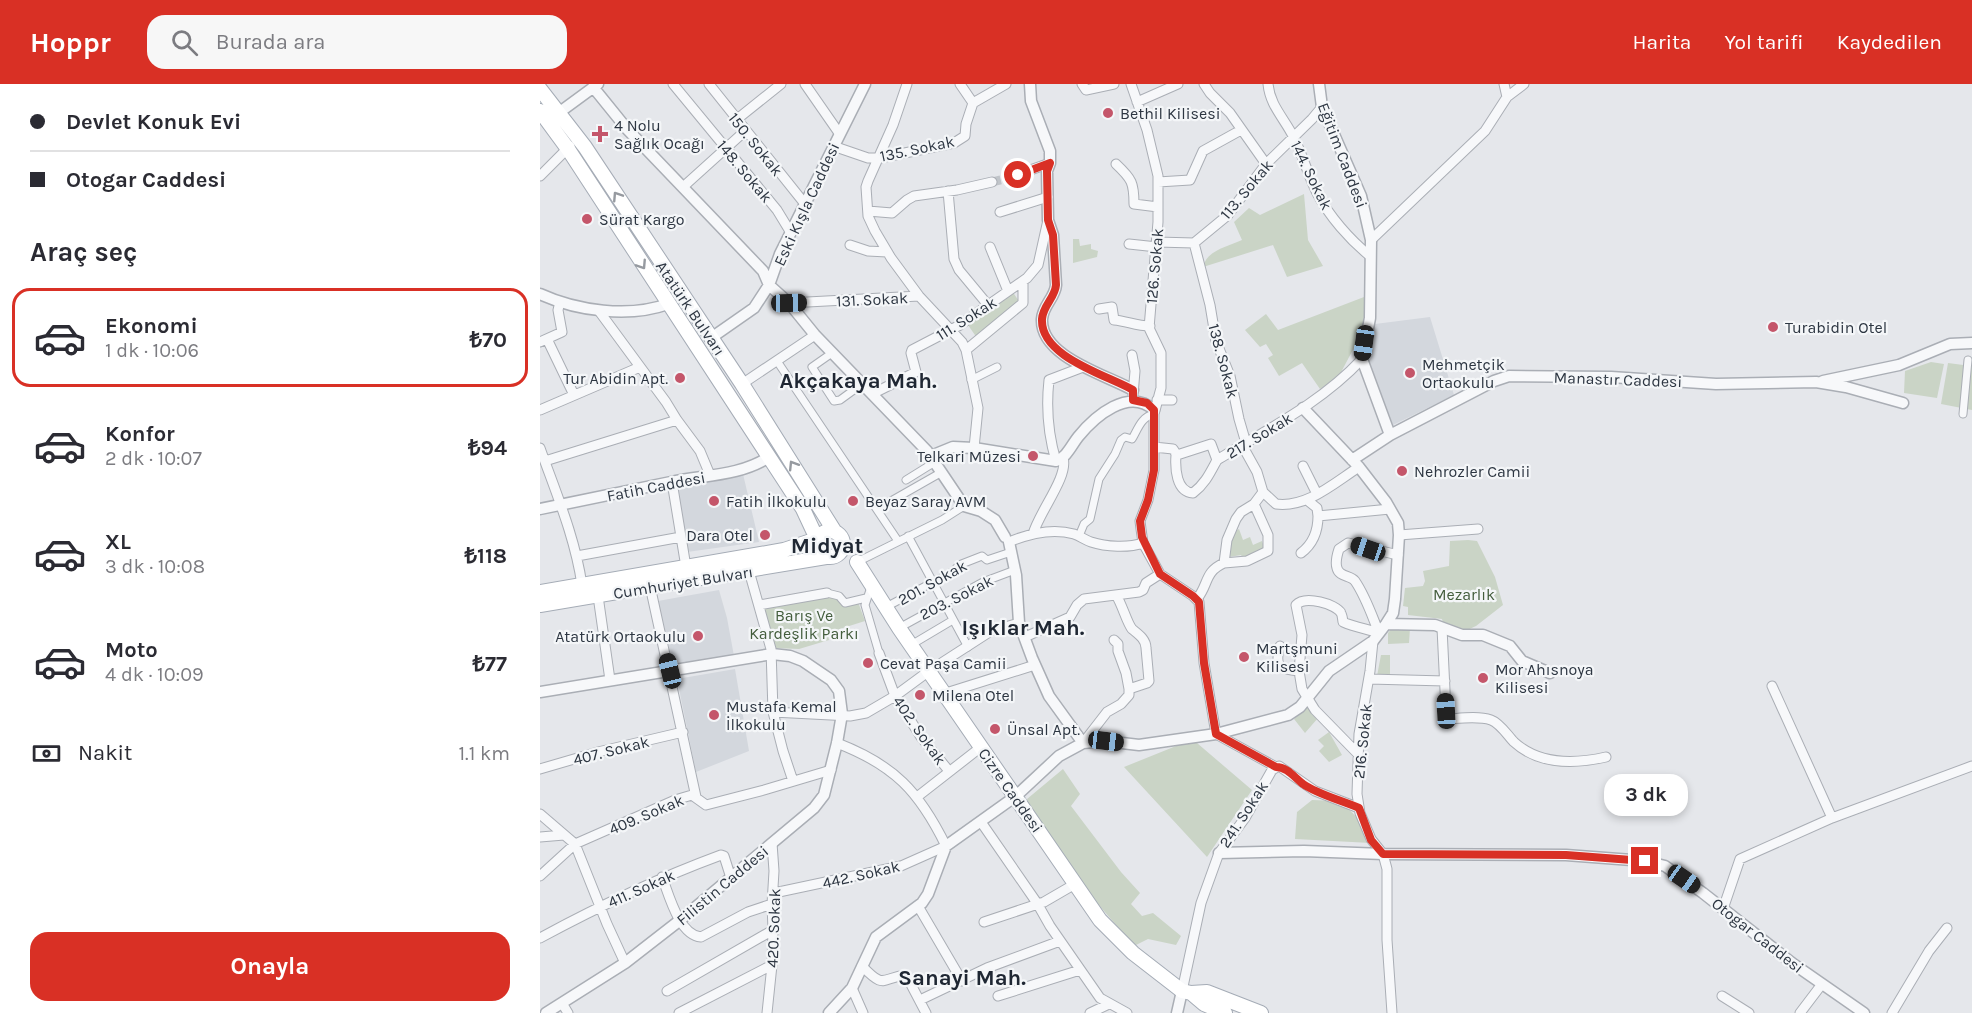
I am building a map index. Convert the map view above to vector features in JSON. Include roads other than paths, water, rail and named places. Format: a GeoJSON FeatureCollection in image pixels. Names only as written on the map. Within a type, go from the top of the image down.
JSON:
{"type":"FeatureCollection","features":[{"type":"Feature","properties":{"kind":"main road","name":"Atatürk Bulvarı"},"geometry":{"type":"LineString","coordinates":[[540,89],[549,115],[568,149],[803,509],[817,539]]}},
{"type":"Feature","properties":{"kind":"main road","name":"Atatürk Bulvarı"},"geometry":{"type":"LineString","coordinates":[[549,115],[579,139],[742,384],[835,532]]}},
{"type":"Feature","properties":{"kind":"main road"},"geometry":{"type":"LineString","coordinates":[[802,544],[811,535],[811,525]]}},
{"type":"Feature","properties":{"kind":"main road"},"geometry":{"type":"LineString","coordinates":[[827,531],[835,532],[841,537],[843,544],[838,555],[828,558],[822,556],[817,548],[817,539],[827,531]]}},
{"type":"Feature","properties":{"kind":"main road","name":"Cumhuriyet Bulvarı"},"geometry":{"type":"LineString","coordinates":[[540,592],[784,550],[817,539]]}},
{"type":"Feature","properties":{"kind":"main road","name":"Cizre Caddesi"},"geometry":{"type":"LineString","coordinates":[[843,544],[851,551],[899,628],[946,693],[1100,920],[1133,953],[1204,1004],[1225,1013]]}},
{"type":"Feature","properties":{"kind":"main road","name":"Cumhuriyet Bulvarı"},"geometry":{"type":"LineString","coordinates":[[540,605],[828,558],[850,558],[857,562]]}},
{"type":"Feature","properties":{"kind":"main road"},"geometry":{"type":"LineString","coordinates":[[1186,992],[1207,992],[1261,1013]]}},
{"type":"Feature","properties":{"kind":"street","name":"148. Sokak"},"geometry":{"type":"LineString","coordinates":[[673,84],[777,210],[791,233]]}},
{"type":"Feature","properties":{"kind":"street","name":"150. Sokak"},"geometry":{"type":"LineString","coordinates":[[709,84],[805,204]]}},
{"type":"Feature","properties":{"kind":"street"},"geometry":{"type":"LineString","coordinates":[[736,120],[781,84]]}},
{"type":"Feature","properties":{"kind":"street"},"geometry":{"type":"LineString","coordinates":[[805,84],[839,133]]}},
{"type":"Feature","properties":{"kind":"street","name":"Eski Kışla Caddesi"},"geometry":{"type":"LineString","coordinates":[[711,338],[754,308],[770,285],[780,254],[865,84]]}},
{"type":"Feature","properties":{"kind":"street"},"geometry":{"type":"LineString","coordinates":[[907,84],[880,158],[866,187],[870,223],[918,296],[951,329],[966,350],[978,408],[974,448]]}},
{"type":"Feature","properties":{"kind":"street"},"geometry":{"type":"LineString","coordinates":[[960,84],[973,103],[1006,84]]}},
{"type":"Feature","properties":{"kind":"street"},"geometry":{"type":"LineString","coordinates":[[1030,84],[1030,101],[1050,151],[1047,171],[1048,220],[1053,235],[1056,285],[1055,293],[1047,302],[1042,316],[1043,330],[1049,341],[1061,353],[1155,408]]}},
{"type":"Feature","properties":{"kind":"street"},"geometry":{"type":"LineString","coordinates":[[1082,84],[1086,90],[1114,84]]}},
{"type":"Feature","properties":{"kind":"street","name":"126. Sokak"},"geometry":{"type":"LineString","coordinates":[[1131,84],[1151,144],[1158,182],[1157,244],[1150,326],[1161,353],[1161,388],[1155,408],[1152,486],[1140,521],[1143,543]]}},
{"type":"Feature","properties":{"kind":"street"},"geometry":{"type":"LineString","coordinates":[[1137,102],[1178,84]]}},
{"type":"Feature","properties":{"kind":"street"},"geometry":{"type":"LineString","coordinates":[[1204,84],[1230,113],[1266,164]]}},
{"type":"Feature","properties":{"kind":"street","name":"144. Sokak"},"geometry":{"type":"LineString","coordinates":[[1268,84],[1276,110],[1293,136],[1317,193],[1359,248],[1370,256]]}},
{"type":"Feature","properties":{"kind":"street","name":"Eğitim Caddesi"},"geometry":{"type":"LineString","coordinates":[[1319,84],[1322,107],[1361,196],[1371,240],[1370,318],[1362,359]]}},
{"type":"Feature","properties":{"kind":"street"},"geometry":{"type":"LineString","coordinates":[[1504,84],[1508,97]]}},
{"type":"Feature","properties":{"kind":"street"},"geometry":{"type":"LineString","coordinates":[[1371,240],[1485,131],[1508,97],[1524,84]]}},
{"type":"Feature","properties":{"kind":"street"},"geometry":{"type":"LineString","coordinates":[[549,115],[596,85],[627,129],[763,272],[770,285],[789,303],[815,335],[933,459],[964,506],[981,511],[995,520],[1008,544],[1015,570],[1019,623],[1035,665],[1049,696],[1083,743]]}},
{"type":"Feature","properties":{"kind":"street","name":"135. Sokak"},"geometry":{"type":"LineString","coordinates":[[833,146],[868,158],[880,158],[954,143],[965,136],[966,124],[973,103]]}},
{"type":"Feature","properties":{"kind":"street","name":"113. Sokak"},"geometry":{"type":"LineString","coordinates":[[1194,243],[1228,215],[1266,164],[1322,107]]}},
{"type":"Feature","properties":{"kind":"street"},"geometry":{"type":"LineString","coordinates":[[683,187],[745,130]]}},
{"type":"Feature","properties":{"kind":"street"},"geometry":{"type":"LineString","coordinates":[[1158,182],[1190,180],[1203,151],[1241,130]]}},
{"type":"Feature","properties":{"kind":"street"},"geometry":{"type":"LineString","coordinates":[[540,176],[579,139]]}},
{"type":"Feature","properties":{"kind":"street"},"geometry":{"type":"LineString","coordinates":[[1008,178],[1050,163]]}},
{"type":"Feature","properties":{"kind":"street"},"geometry":{"type":"LineString","coordinates":[[1116,164],[1134,186],[1134,204],[1158,207]]}},
{"type":"Feature","properties":{"kind":"street"},"geometry":{"type":"LineString","coordinates":[[868,211],[892,213],[914,196],[992,182]]}},
{"type":"Feature","properties":{"kind":"street"},"geometry":{"type":"LineString","coordinates":[[948,191],[954,259],[959,270],[988,305]]}},
{"type":"Feature","properties":{"kind":"street"},"geometry":{"type":"LineString","coordinates":[[1000,212],[1048,197]]}},
{"type":"Feature","properties":{"kind":"street","name":"111. Sokak"},"geometry":{"type":"LineString","coordinates":[[872,394],[916,372],[911,351],[960,325],[1023,281],[1038,265],[1048,220]]}},
{"type":"Feature","properties":{"kind":"street"},"geometry":{"type":"LineString","coordinates":[[1129,244],[1194,243]]}},
{"type":"Feature","properties":{"kind":"street","name":"138. Sokak"},"geometry":{"type":"LineString","coordinates":[[1194,243],[1210,305],[1216,341],[1230,376],[1244,444],[1263,492]]}},
{"type":"Feature","properties":{"kind":"street"},"geometry":{"type":"LineString","coordinates":[[850,245],[867,251],[887,252]]}},
{"type":"Feature","properties":{"kind":"street"},"geometry":{"type":"LineString","coordinates":[[990,247],[1008,291]]}},
{"type":"Feature","properties":{"kind":"street"},"geometry":{"type":"LineString","coordinates":[[966,350],[1023,303],[1023,281]]}},
{"type":"Feature","properties":{"kind":"street"},"geometry":{"type":"LineString","coordinates":[[540,294],[560,302],[599,311],[658,307],[668,304]]}},
{"type":"Feature","properties":{"kind":"street","name":"131. Sokak"},"geometry":{"type":"LineString","coordinates":[[789,303],[918,296]]}},
{"type":"Feature","properties":{"kind":"street"},"geometry":{"type":"LineString","coordinates":[[560,302],[558,310],[562,332],[544,340],[574,395]]}},
{"type":"Feature","properties":{"kind":"street"},"geometry":{"type":"LineString","coordinates":[[1099,309],[1112,307],[1114,320],[1125,321],[1137,326],[1150,326]]}},
{"type":"Feature","properties":{"kind":"street"},"geometry":{"type":"LineString","coordinates":[[599,311],[700,451],[710,475]]}},
{"type":"Feature","properties":{"kind":"street"},"geometry":{"type":"LineString","coordinates":[[742,384],[815,335]]}},
{"type":"Feature","properties":{"kind":"street"},"geometry":{"type":"LineString","coordinates":[[1816,382],[1899,365],[1950,344],[1972,343]]}},
{"type":"Feature","properties":{"kind":"street"},"geometry":{"type":"LineString","coordinates":[[832,352],[812,367],[834,401],[840,400],[862,384]]}},
{"type":"Feature","properties":{"kind":"street"},"geometry":{"type":"LineString","coordinates":[[1060,460],[1095,418],[1128,401],[1133,395],[1135,371],[1132,356]]}},
{"type":"Feature","properties":{"kind":"street"},"geometry":{"type":"LineString","coordinates":[[1362,359],[1390,435]]}},
{"type":"Feature","properties":{"kind":"street","name":"217. Sokak"},"geometry":{"type":"LineString","coordinates":[[1176,455],[1211,444],[1217,460],[1303,408],[1343,379],[1362,359]]}},
{"type":"Feature","properties":{"kind":"street"},"geometry":{"type":"LineString","coordinates":[[1963,414],[1968,360]]}},
{"type":"Feature","properties":{"kind":"street"},"geometry":{"type":"LineString","coordinates":[[777,361],[898,541]]}},
{"type":"Feature","properties":{"kind":"street"},"geometry":{"type":"LineString","coordinates":[[540,410],[640,367]]}},
{"type":"Feature","properties":{"kind":"street"},"geometry":{"type":"LineString","coordinates":[[971,380],[997,367]]}},
{"type":"Feature","properties":{"kind":"street"},"geometry":{"type":"LineString","coordinates":[[1034,534],[1037,521],[1059,483],[1064,466],[1051,445],[1048,418],[1049,380],[1083,367]]}},
{"type":"Feature","properties":{"kind":"street","name":"Manastır Caddesi"},"geometry":{"type":"LineString","coordinates":[[1355,463],[1390,435],[1494,381],[1509,376],[1611,377],[1716,384],[1816,382],[1846,387],[1903,403]]}},
{"type":"Feature","properties":{"kind":"street"},"geometry":{"type":"LineString","coordinates":[[1079,536],[1084,524],[1090,519],[1099,479],[1121,440],[1125,437],[1132,439],[1142,420],[1155,408],[1172,400]]}},
{"type":"Feature","properties":{"kind":"street"},"geometry":{"type":"LineString","coordinates":[[829,1013],[852,988],[879,934],[918,906],[928,894],[946,846],[1016,796],[1059,756],[1083,743],[1106,741],[1139,745],[1216,734],[1288,715],[1300,707],[1329,671],[1379,633],[1393,613],[1398,523],[1355,463],[1303,408]]}},
{"type":"Feature","properties":{"kind":"street"},"geometry":{"type":"LineString","coordinates":[[545,461],[677,420]]}},
{"type":"Feature","properties":{"kind":"street"},"geometry":{"type":"LineString","coordinates":[[906,480],[953,447],[1060,460]]}},
{"type":"Feature","properties":{"kind":"street"},"geometry":{"type":"LineString","coordinates":[[1154,447],[1173,449],[1176,455],[1175,466],[1179,483],[1182,490],[1188,493],[1192,493],[1203,484],[1217,460]]}},
{"type":"Feature","properties":{"kind":"street"},"geometry":{"type":"LineString","coordinates":[[540,448],[577,556],[582,585]]}},
{"type":"Feature","properties":{"kind":"street","name":"Fatih Caddesi"},"geometry":{"type":"LineString","coordinates":[[540,509],[742,470],[758,465],[769,457]]}},
{"type":"Feature","properties":{"kind":"street"},"geometry":{"type":"LineString","coordinates":[[1224,563],[1227,540],[1236,519],[1254,504],[1263,492],[1276,504],[1295,504],[1317,494],[1355,463]]}},
{"type":"Feature","properties":{"kind":"street"},"geometry":{"type":"LineString","coordinates":[[1303,466],[1317,494]]}},
{"type":"Feature","properties":{"kind":"street"},"geometry":{"type":"LineString","coordinates":[[877,510],[942,472]]}},
{"type":"Feature","properties":{"kind":"street"},"geometry":{"type":"LineString","coordinates":[[672,482],[686,567]]}},
{"type":"Feature","properties":{"kind":"street"},"geometry":{"type":"LineString","coordinates":[[1301,553],[1307,549],[1317,532],[1317,508],[1307,500]]}},
{"type":"Feature","properties":{"kind":"street"},"geometry":{"type":"LineString","coordinates":[[1197,599],[1204,590],[1214,568],[1224,563],[1247,561],[1268,551],[1268,535],[1254,504]]}},
{"type":"Feature","properties":{"kind":"street"},"geometry":{"type":"LineString","coordinates":[[857,562],[942,520],[964,506]]}},
{"type":"Feature","properties":{"kind":"street"},"geometry":{"type":"LineString","coordinates":[[1318,516],[1390,509]]}},
{"type":"Feature","properties":{"kind":"street"},"geometry":{"type":"LineString","coordinates":[[1399,535],[1478,529]]}},
{"type":"Feature","properties":{"kind":"street"},"geometry":{"type":"LineString","coordinates":[[1008,544],[1034,534],[1054,532],[1073,533],[1101,544],[1136,546],[1143,543],[1160,574],[1199,602],[1208,692],[1216,734]]}},
{"type":"Feature","properties":{"kind":"street"},"geometry":{"type":"LineString","coordinates":[[908,536],[968,646]]}},
{"type":"Feature","properties":{"kind":"street"},"geometry":{"type":"LineString","coordinates":[[577,556],[681,537]]}},
{"type":"Feature","properties":{"kind":"street"},"geometry":{"type":"LineString","coordinates":[[1379,633],[1368,603],[1354,580],[1340,574],[1337,569],[1339,549],[1348,543],[1398,555]]}},
{"type":"Feature","properties":{"kind":"street","name":"201. Sokak"},"geometry":{"type":"LineString","coordinates":[[886,607],[954,571],[958,565],[982,556],[987,560],[1008,544]]}},
{"type":"Feature","properties":{"kind":"street","name":"203. Sokak"},"geometry":{"type":"LineString","coordinates":[[899,628],[983,582],[1015,570]]}},
{"type":"Feature","properties":{"kind":"street"},"geometry":{"type":"LineString","coordinates":[[749,571],[772,654],[773,712],[793,781]]}},
{"type":"Feature","properties":{"kind":"street"},"geometry":{"type":"LineString","coordinates":[[1025,637],[1070,617],[1077,604],[1084,599],[1143,590],[1146,583],[1160,574]]}},
{"type":"Feature","properties":{"kind":"street"},"geometry":{"type":"LineString","coordinates":[[872,583],[866,598],[867,611],[879,653]]}},
{"type":"Feature","properties":{"kind":"street"},"geometry":{"type":"LineString","coordinates":[[650,586],[696,796]]}},
{"type":"Feature","properties":{"kind":"street"},"geometry":{"type":"LineString","coordinates":[[759,605],[827,593],[839,596],[845,603],[866,598]]}},
{"type":"Feature","properties":{"kind":"street"},"geometry":{"type":"LineString","coordinates":[[1116,595],[1128,622],[1133,630],[1139,633],[1146,648],[1149,681],[1129,689]]}},
{"type":"Feature","properties":{"kind":"street"},"geometry":{"type":"LineString","coordinates":[[598,596],[610,680]]}},
{"type":"Feature","properties":{"kind":"street"},"geometry":{"type":"LineString","coordinates":[[1358,754],[1306,698],[1299,671],[1302,635],[1296,605],[1299,601],[1314,600],[1337,609],[1341,612],[1343,622],[1346,624],[1379,633],[1435,625],[1462,635],[1483,635],[1510,646],[1522,661],[1550,673]]}},
{"type":"Feature","properties":{"kind":"street"},"geometry":{"type":"LineString","coordinates":[[911,645],[954,620]]}},
{"type":"Feature","properties":{"kind":"street"},"geometry":{"type":"LineString","coordinates":[[773,712],[857,716],[866,713],[991,631],[1019,623]]}},
{"type":"Feature","properties":{"kind":"street"},"geometry":{"type":"LineString","coordinates":[[1442,628],[1446,711],[1450,719],[1494,721],[1523,750],[1547,759],[1580,763],[1606,757]]}},
{"type":"Feature","properties":{"kind":"street","name":"216. Sokak"},"geometry":{"type":"LineString","coordinates":[[1379,633],[1359,734],[1357,794],[1359,808],[1371,840],[1383,854],[1388,869],[1387,940],[1392,1013]]}},
{"type":"Feature","properties":{"kind":"street"},"geometry":{"type":"LineString","coordinates":[[1083,743],[1107,712],[1121,704],[1129,695],[1126,673],[1118,651],[1118,644],[1114,640]]}},
{"type":"Feature","properties":{"kind":"street"},"geometry":{"type":"LineString","coordinates":[[1280,646],[1277,657],[1280,667],[1299,671]]}},
{"type":"Feature","properties":{"kind":"street","name":"402. Sokak"},"geometry":{"type":"LineString","coordinates":[[879,653],[895,696],[921,737],[949,771]]}},
{"type":"Feature","properties":{"kind":"street"},"geometry":{"type":"LineString","coordinates":[[540,692],[772,654],[790,656],[803,661],[831,680],[839,691],[842,714]]}},
{"type":"Feature","properties":{"kind":"street"},"geometry":{"type":"LineString","coordinates":[[946,693],[1035,665]]}},
{"type":"Feature","properties":{"kind":"street"},"geometry":{"type":"LineString","coordinates":[[1369,679],[1445,681]]}},
{"type":"Feature","properties":{"kind":"street"},"geometry":{"type":"LineString","coordinates":[[1772,686],[1832,818]]}},
{"type":"Feature","properties":{"kind":"street","name":"Filistin Caddesi"},"geometry":{"type":"LineString","coordinates":[[546,1013],[625,963],[679,921],[818,804],[824,795],[831,770],[842,714]]}},
{"type":"Feature","properties":{"kind":"street","name":"407. Sokak"},"geometry":{"type":"LineString","coordinates":[[540,769],[598,752],[683,732]]}},
{"type":"Feature","properties":{"kind":"street"},"geometry":{"type":"LineString","coordinates":[[1216,734],[1276,767]]}},
{"type":"Feature","properties":{"kind":"street"},"geometry":{"type":"LineString","coordinates":[[837,743],[859,752],[902,779],[917,797],[946,846]]}},
{"type":"Feature","properties":{"kind":"street"},"geometry":{"type":"LineString","coordinates":[[917,797],[981,747]]}},
{"type":"Feature","properties":{"kind":"street","name":"241. Sokak"},"geometry":{"type":"LineString","coordinates":[[1186,992],[1201,903],[1219,853],[1245,818],[1272,770],[1279,766],[1315,791],[1359,808]]}},
{"type":"Feature","properties":{"kind":"street"},"geometry":{"type":"LineString","coordinates":[[1723,909],[1740,859],[1832,818],[1972,766]]}},
{"type":"Feature","properties":{"kind":"street","name":"409. Sokak"},"geometry":{"type":"LineString","coordinates":[[540,876],[575,844],[675,800],[696,796],[706,805],[831,770]]}},
{"type":"Feature","properties":{"kind":"street"},"geometry":{"type":"LineString","coordinates":[[540,814],[575,844],[625,963]]}},
{"type":"Feature","properties":{"kind":"street"},"geometry":{"type":"LineString","coordinates":[[981,822],[1100,998],[1127,1013]]}},
{"type":"Feature","properties":{"kind":"street"},"geometry":{"type":"LineString","coordinates":[[540,837],[564,835]]}},
{"type":"Feature","properties":{"kind":"street","name":"420. Sokak"},"geometry":{"type":"LineString","coordinates":[[767,1013],[772,965],[774,893],[772,843]]}},
{"type":"Feature","properties":{"kind":"street","name":"442. Sokak"},"geometry":{"type":"LineString","coordinates":[[774,893],[901,866],[946,846]]}},
{"type":"Feature","properties":{"kind":"street","name":"Otogar Caddesi"},"geometry":{"type":"LineString","coordinates":[[1219,853],[1304,851],[1566,855],[1645,861],[1665,866],[1864,1013]]}},
{"type":"Feature","properties":{"kind":"street","name":"411. Sokak"},"geometry":{"type":"LineString","coordinates":[[540,938],[662,877],[721,855],[724,856],[731,878]]}},
{"type":"Feature","properties":{"kind":"street"},"geometry":{"type":"LineString","coordinates":[[662,877],[679,921],[697,937],[748,912],[772,904]]}},
{"type":"Feature","properties":{"kind":"street"},"geometry":{"type":"LineString","coordinates":[[984,922],[1044,902],[1075,884]]}},
{"type":"Feature","properties":{"kind":"street"},"geometry":{"type":"LineString","coordinates":[[918,906],[962,981]]}},
{"type":"Feature","properties":{"kind":"street"},"geometry":{"type":"LineString","coordinates":[[1892,1013],[1929,951],[1947,928]]}},
{"type":"Feature","properties":{"kind":"street"},"geometry":{"type":"LineString","coordinates":[[667,991],[773,930]]}},
{"type":"Feature","properties":{"kind":"street"},"geometry":{"type":"LineString","coordinates":[[920,1000],[1021,954],[1060,942]]}},
{"type":"Feature","properties":{"kind":"street"},"geometry":{"type":"LineString","coordinates":[[680,1013],[698,1009],[772,965]]}},
{"type":"Feature","properties":{"kind":"street"},"geometry":{"type":"LineString","coordinates":[[862,966],[882,982],[906,975],[926,1013]]}},
{"type":"Feature","properties":{"kind":"street"},"geometry":{"type":"LineString","coordinates":[[998,996],[1080,970]]}},
{"type":"Feature","properties":{"kind":"street"},"geometry":{"type":"LineString","coordinates":[[1800,1013],[1822,984]]}},
{"type":"Feature","properties":{"kind":"street"},"geometry":{"type":"LineString","coordinates":[[852,988],[863,1013]]}},
{"type":"Feature","properties":{"kind":"street"},"geometry":{"type":"LineString","coordinates":[[1177,1013],[1186,992]]}},
{"type":"Feature","properties":{"kind":"street"},"geometry":{"type":"LineString","coordinates":[[1722,996],[1749,1013]]}},
{"type":"Feature","properties":{"kind":"street"},"geometry":{"type":"LineString","coordinates":[[562,1003],[568,1013]]}},
{"type":"Feature","properties":{"kind":"street"},"geometry":{"type":"LineString","coordinates":[[1090,1013],[1109,1004]]}},
{"type":"Feature","properties":{"kind":"tunnel"},"geometry":{"type":"LineString","coordinates":[[992,182],[1008,178]]}},
{"type":"Feature","properties":{"kind":"place","name":"Bethil Kilisesi"},"geometry":{"type":"Point","coordinates":[1108,113]}},
{"type":"Feature","properties":{"kind":"place","name":"4 Nolu Sağlık Ocağı"},"geometry":{"type":"Point","coordinates":[600,134]}},
{"type":"Feature","properties":{"kind":"place","name":"Sürat Kargo"},"geometry":{"type":"Point","coordinates":[587,219]}},
{"type":"Feature","properties":{"kind":"place","name":"Turabidin Otel"},"geometry":{"type":"Point","coordinates":[1773,327]}},
{"type":"Feature","properties":{"kind":"place","name":"Mehmetçik Ortaokulu"},"geometry":{"type":"Point","coordinates":[1410,373]}},
{"type":"Feature","properties":{"kind":"place","name":"Tur Abidin Apt."},"geometry":{"type":"Point","coordinates":[680,378]}},
{"type":"Feature","properties":{"kind":"place","name":"Telkari Müzesi"},"geometry":{"type":"Point","coordinates":[1033,456]}},
{"type":"Feature","properties":{"kind":"place","name":"Nehrozler Camii"},"geometry":{"type":"Point","coordinates":[1402,471]}},
{"type":"Feature","properties":{"kind":"place","name":"Fatih İlkokulu"},"geometry":{"type":"Point","coordinates":[714,501]}},
{"type":"Feature","properties":{"kind":"place","name":"Beyaz Saray AVM"},"geometry":{"type":"Point","coordinates":[853,501]}},
{"type":"Feature","properties":{"kind":"place","name":"Dara Otel"},"geometry":{"type":"Point","coordinates":[765,535]}},
{"type":"Feature","properties":{"kind":"place","name":"Atatürk Ortaokulu"},"geometry":{"type":"Point","coordinates":[698,636]}},
{"type":"Feature","properties":{"kind":"place","name":"Martşmuni Kilisesi"},"geometry":{"type":"Point","coordinates":[1244,657]}},
{"type":"Feature","properties":{"kind":"place","name":"Cevat Paşa Camii"},"geometry":{"type":"Point","coordinates":[868,663]}},
{"type":"Feature","properties":{"kind":"place","name":"Mor Ahısnoya Kilisesi"},"geometry":{"type":"Point","coordinates":[1483,678]}},
{"type":"Feature","properties":{"kind":"place","name":"Milena Otel"},"geometry":{"type":"Point","coordinates":[920,695]}},
{"type":"Feature","properties":{"kind":"place","name":"Mustafa Kemal İlkokulu"},"geometry":{"type":"Point","coordinates":[714,715]}},
{"type":"Feature","properties":{"kind":"place","name":"Ünsal Apt."},"geometry":{"type":"Point","coordinates":[995,729]}},
{"type":"Feature","properties":{"kind":"district","name":"Akçakaya Mah."},"geometry":{"type":"Point","coordinates":[858,380]}},
{"type":"Feature","properties":{"kind":"district","name":"Midyat"},"geometry":{"type":"Point","coordinates":[827,545]}},
{"type":"Feature","properties":{"kind":"district","name":"Işıklar Mah."},"geometry":{"type":"Point","coordinates":[1023,627]}},
{"type":"Feature","properties":{"kind":"district","name":"Sanayi Mah."},"geometry":{"type":"Point","coordinates":[962,977]}},
{"type":"Feature","properties":{"kind":"park label","name":"Mezarlık"},"geometry":{"type":"Point","coordinates":[1464,594]}},
{"type":"Feature","properties":{"kind":"park label","name":"Barış Ve Kardeşlik Parkı"},"geometry":{"type":"Point","coordinates":[804,624]}}]}
